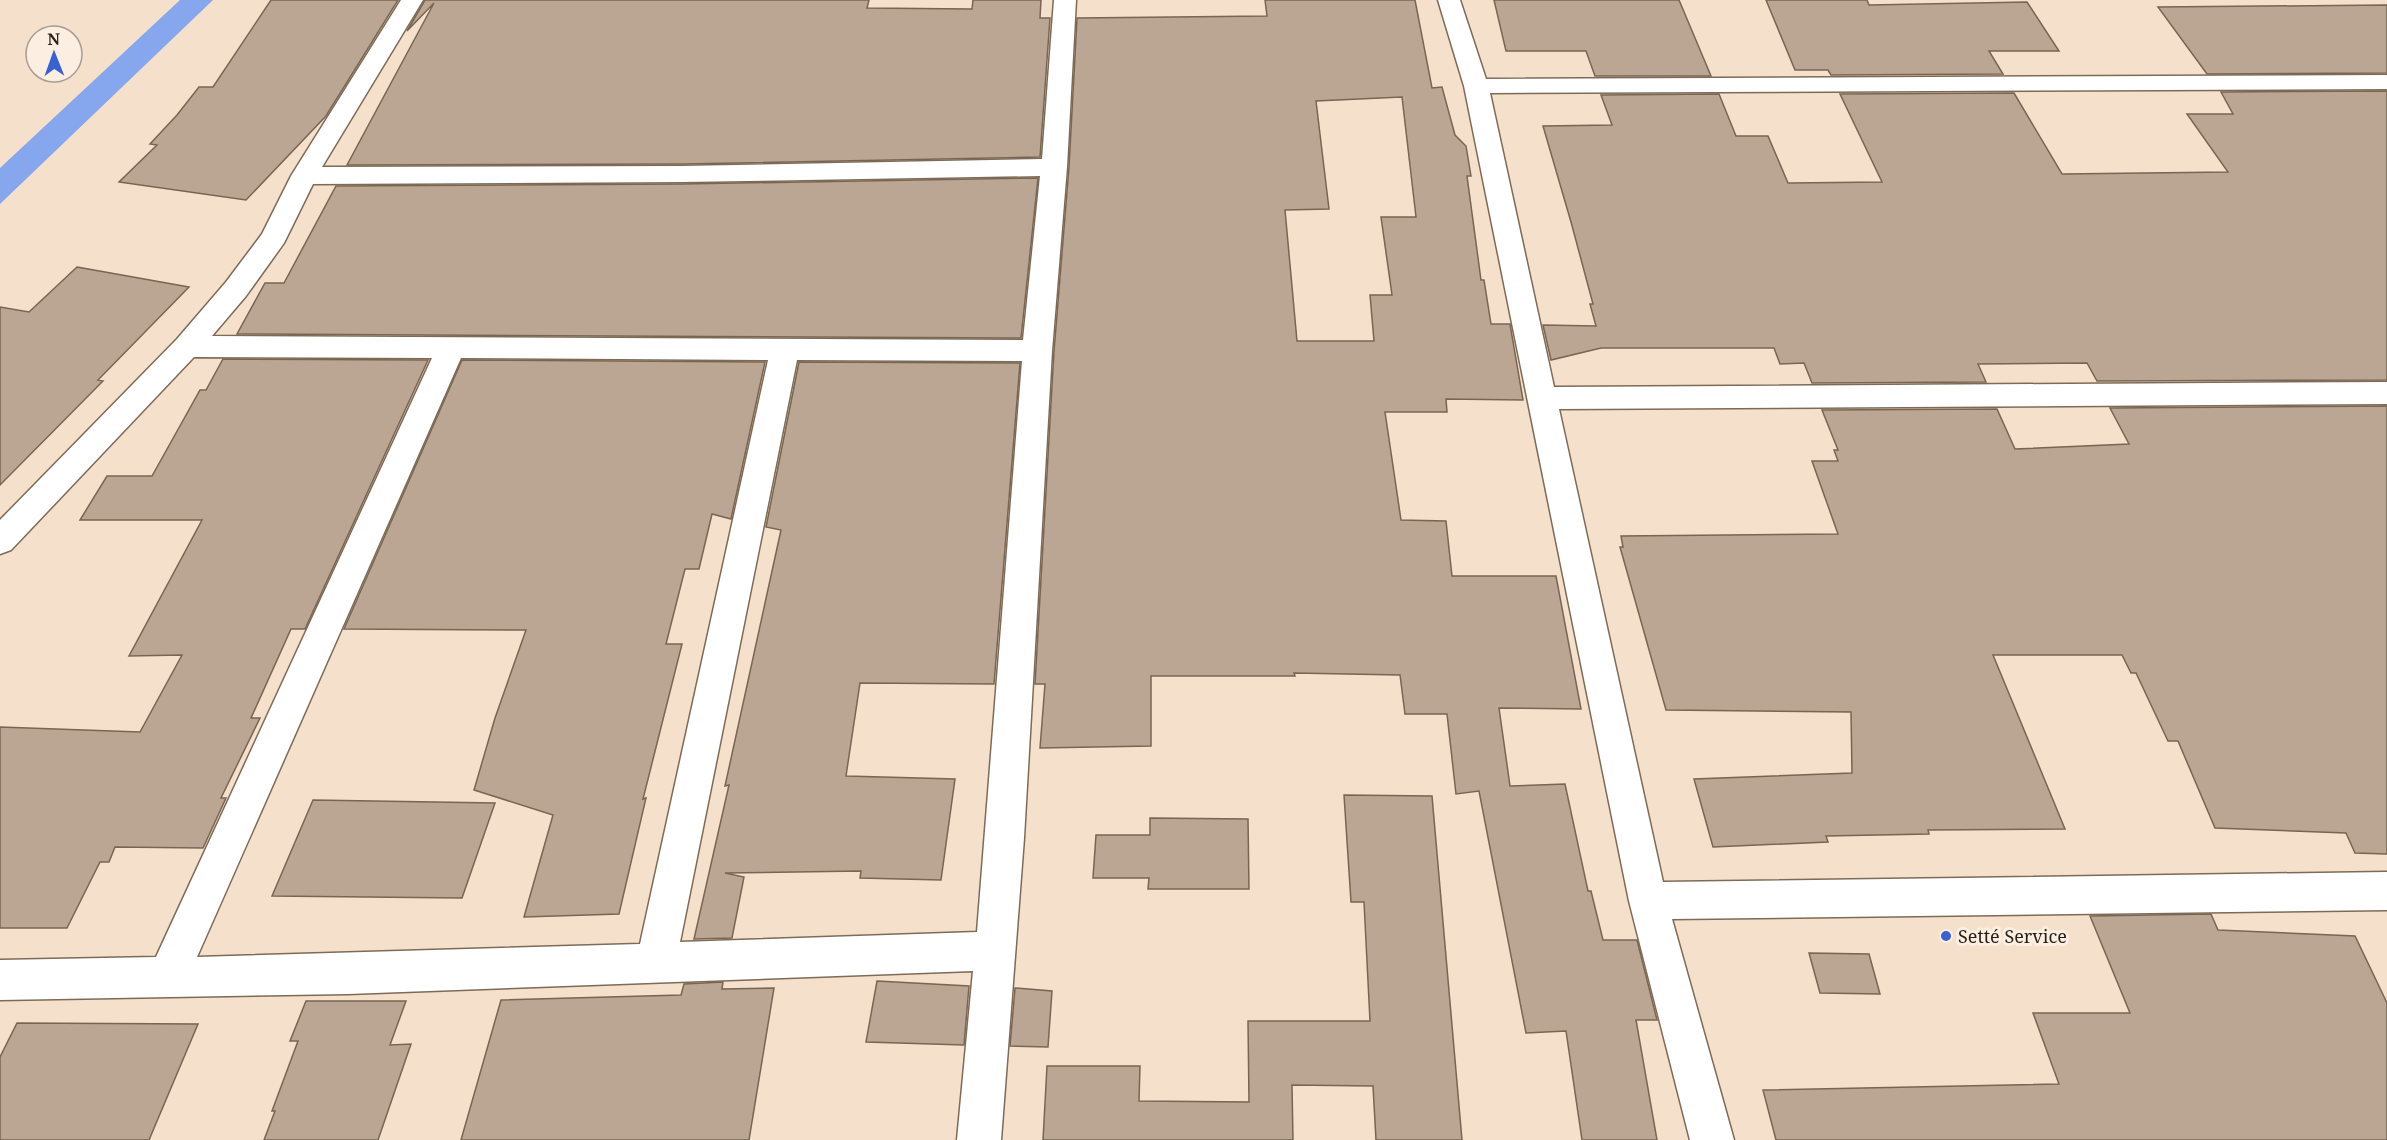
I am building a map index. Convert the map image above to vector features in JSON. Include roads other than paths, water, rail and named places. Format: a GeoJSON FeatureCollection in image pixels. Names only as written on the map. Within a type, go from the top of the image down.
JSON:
{"type":"FeatureCollection","features":[{"type":"Feature","properties":{"kind":"street"},"geometry":{"type":"LineString","coordinates":[[0,541],[187,346],[236,289],[274,237],[304,176],[412,0]]}},
{"type":"Feature","properties":{"kind":"street"},"geometry":{"type":"LineString","coordinates":[[980,1140],[1005,838],[1037,351],[1054,167],[1065,0]]}},
{"type":"Feature","properties":{"kind":"street"},"geometry":{"type":"LineString","coordinates":[[1449,0],[1476,86],[1648,900],[1712,1140]]}},
{"type":"Feature","properties":{"kind":"street"},"geometry":{"type":"LineString","coordinates":[[1476,86],[2387,82]]}},
{"type":"Feature","properties":{"kind":"street"},"geometry":{"type":"LineString","coordinates":[[304,176],[682,174],[1054,167]]}},
{"type":"Feature","properties":{"kind":"street"},"geometry":{"type":"LineString","coordinates":[[187,346],[1037,351]]}},
{"type":"Feature","properties":{"kind":"street"},"geometry":{"type":"LineString","coordinates":[[168,978],[451,348]]}},
{"type":"Feature","properties":{"kind":"street"},"geometry":{"type":"LineString","coordinates":[[656,963],[785,349]]}},
{"type":"Feature","properties":{"kind":"street"},"geometry":{"type":"LineString","coordinates":[[1541,398],[2387,393]]}},
{"type":"Feature","properties":{"kind":"street"},"geometry":{"type":"LineString","coordinates":[[1648,900],[2387,891]]}},
{"type":"Feature","properties":{"kind":"street"},"geometry":{"type":"LineString","coordinates":[[0,980],[348,974],[995,951]]}},
{"type":"Feature","properties":{"kind":"water"},"geometry":{"type":"Polygon","coordinates":[[[180,0],[213,0],[0,204],[0,168],[180,0]]]}},
{"type":"Feature","properties":{"kind":"place","name":"Setté Service"},"geometry":{"type":"Point","coordinates":[1946,936]}}]}
